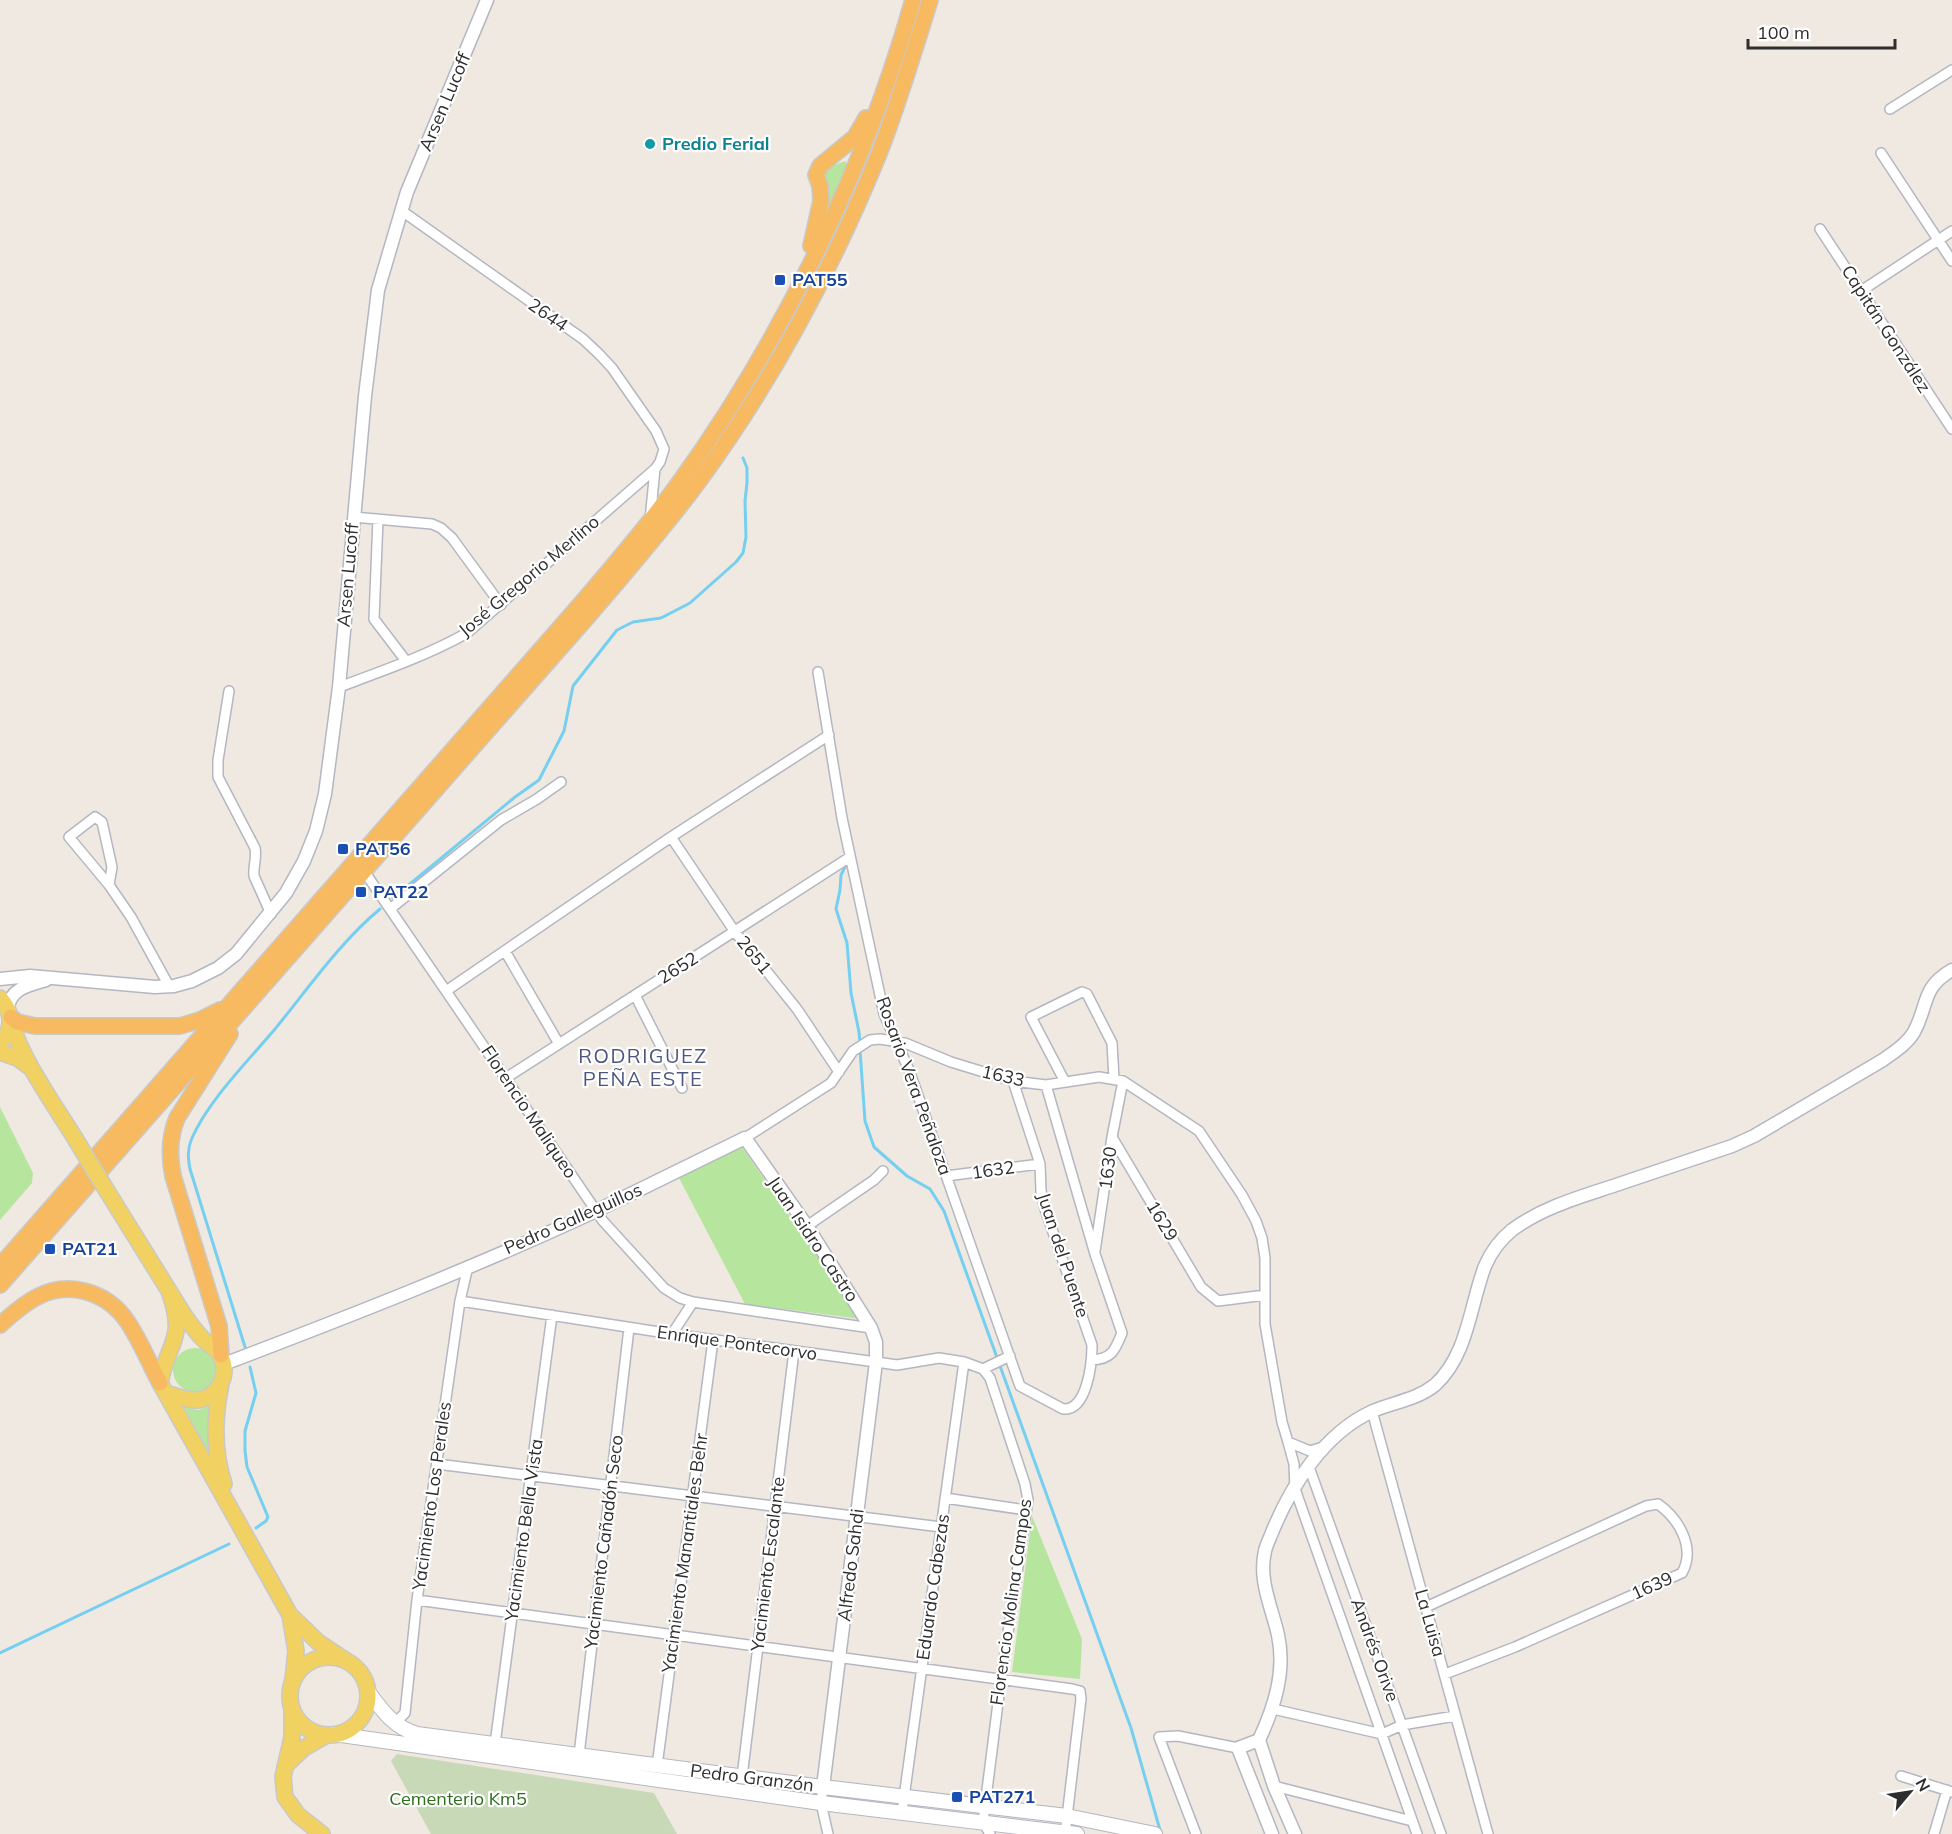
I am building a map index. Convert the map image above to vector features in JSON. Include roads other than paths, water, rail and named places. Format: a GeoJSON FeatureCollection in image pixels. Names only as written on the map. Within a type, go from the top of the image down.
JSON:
{"type":"FeatureCollection","features":[{"type":"Feature","properties":{"kind":"highway"},"geometry":{"type":"LineString","coordinates":[[0,1266],[571,615],[679,484],[741,390],[780,324],[804,277],[856,163],[886,88],[913,0]]}},
{"type":"Feature","properties":{"kind":"highway"},"geometry":{"type":"LineString","coordinates":[[0,1285],[647,548],[723,447],[796,328],[824,275],[860,197],[897,104],[930,0]]}},
{"type":"Feature","properties":{"kind":"highway"},"geometry":{"type":"LineString","coordinates":[[804,277],[821,201],[817,171],[855,137],[874,103],[886,88]]}},
{"type":"Feature","properties":{"kind":"highway"},"geometry":{"type":"LineString","coordinates":[[222,1360],[219,1326],[173,1176],[170,1157],[171,1136],[179,1113],[261,987]]}},
{"type":"Feature","properties":{"kind":"highway"},"geometry":{"type":"LineString","coordinates":[[7,1011],[17,1022],[35,1026],[180,1026],[211,1015],[238,994]]}},
{"type":"Feature","properties":{"kind":"highway"},"geometry":{"type":"LineString","coordinates":[[0,1325],[22,1306],[43,1294],[67,1289],[90,1292],[108,1302],[126,1320],[163,1388]]}},
{"type":"Feature","properties":{"kind":"main road"},"geometry":{"type":"LineString","coordinates":[[0,1043],[9,1031],[7,1011]]}},
{"type":"Feature","properties":{"kind":"main road"},"geometry":{"type":"LineString","coordinates":[[7,1011],[15,1035],[34,1070],[170,1294],[190,1324],[215,1347],[222,1360],[224,1374],[215,1425],[217,1457],[235,1518]]}},
{"type":"Feature","properties":{"kind":"main road"},"geometry":{"type":"LineString","coordinates":[[0,1052],[17,1058],[34,1070]]}},
{"type":"Feature","properties":{"kind":"main road"},"geometry":{"type":"LineString","coordinates":[[170,1294],[176,1310],[177,1327],[171,1352],[164,1366],[163,1388],[290,1614],[318,1642],[348,1662],[363,1677],[368,1690],[367,1704],[358,1722],[347,1730],[330,1734],[304,1748],[285,1766]]}},
{"type":"Feature","properties":{"kind":"main road"},"geometry":{"type":"LineString","coordinates":[[171,1352],[178,1345],[187,1341],[207,1342]]}},
{"type":"Feature","properties":{"kind":"main road"},"geometry":{"type":"LineString","coordinates":[[163,1388],[198,1400],[215,1392],[221,1384]]}},
{"type":"Feature","properties":{"kind":"main road"},"geometry":{"type":"LineString","coordinates":[[290,1614],[296,1651],[292,1685],[293,1726],[283,1789],[285,1797],[298,1815],[322,1834]]}},
{"type":"Feature","properties":{"kind":"main road"},"geometry":{"type":"LineString","coordinates":[[292,1685],[303,1668],[315,1660],[328,1657],[348,1662]]}},
{"type":"Feature","properties":{"kind":"main road","name":"Pedro Granzón"},"geometry":{"type":"LineString","coordinates":[[368,1690],[394,1723],[417,1734],[742,1777],[1067,1816],[1155,1834]]}},
{"type":"Feature","properties":{"kind":"main road"},"geometry":{"type":"LineString","coordinates":[[292,1706],[298,1718],[308,1728],[330,1734]]}},
{"type":"Feature","properties":{"kind":"main road","name":"Pedro Granzón"},"geometry":{"type":"LineString","coordinates":[[330,1734],[821,1803],[902,1812],[986,1828],[1069,1833]]}},
{"type":"Feature","properties":{"kind":"street","name":"Arsen Lucoff"},"geometry":{"type":"LineString","coordinates":[[0,979],[23,976],[135,987],[169,986],[192,981],[218,968],[236,954],[271,914],[298,872],[316,831],[325,794],[339,687],[353,517],[378,290],[407,192],[487,0]]}},
{"type":"Feature","properties":{"kind":"street"},"geometry":{"type":"LineString","coordinates":[[1890,109],[1952,70]]}},
{"type":"Feature","properties":{"kind":"street"},"geometry":{"type":"LineString","coordinates":[[1881,153],[1952,261]]}},
{"type":"Feature","properties":{"kind":"street","name":"2644"},"geometry":{"type":"LineString","coordinates":[[402,211],[583,339],[612,368],[656,431],[663,449]]}},
{"type":"Feature","properties":{"kind":"street","name":"Capitán González"},"geometry":{"type":"LineString","coordinates":[[1820,229],[1952,429]]}},
{"type":"Feature","properties":{"kind":"street"},"geometry":{"type":"LineString","coordinates":[[1861,291],[1952,231]]}},
{"type":"Feature","properties":{"kind":"street","name":"José Gregorio Merlino"},"geometry":{"type":"LineString","coordinates":[[339,687],[406,661],[466,633],[501,605],[527,579],[655,468],[660,462],[663,449]]}},
{"type":"Feature","properties":{"kind":"street"},"geometry":{"type":"LineString","coordinates":[[650,522],[655,468]]}},
{"type":"Feature","properties":{"kind":"street"},"geometry":{"type":"LineString","coordinates":[[353,517],[432,524],[441,528],[452,538],[501,605]]}},
{"type":"Feature","properties":{"kind":"street"},"geometry":{"type":"LineString","coordinates":[[378,519],[374,619],[406,661]]}},
{"type":"Feature","properties":{"kind":"street","name":"Rosario Vera Peñaloza"},"geometry":{"type":"LineString","coordinates":[[818,672],[850,857],[884,1014],[909,1070],[1020,1386],[1063,1409],[1070,1409],[1078,1404],[1084,1394],[1092,1360]]}},
{"type":"Feature","properties":{"kind":"street"},"geometry":{"type":"LineString","coordinates":[[229,691],[218,760],[219,777],[255,848],[257,855],[254,876],[271,914]]}},
{"type":"Feature","properties":{"kind":"street"},"geometry":{"type":"LineString","coordinates":[[447,992],[670,837],[830,735]]}},
{"type":"Feature","properties":{"kind":"street"},"geometry":{"type":"LineString","coordinates":[[390,909],[501,820],[561,782]]}},
{"type":"Feature","properties":{"kind":"street"},"geometry":{"type":"LineString","coordinates":[[109,885],[112,867],[102,822],[95,817],[69,837],[109,885],[131,917],[169,986]]}},
{"type":"Feature","properties":{"kind":"street","name":"2651"},"geometry":{"type":"LineString","coordinates":[[670,837],[735,932],[797,1009],[839,1072]]}},
{"type":"Feature","properties":{"kind":"street","name":"2652"},"geometry":{"type":"LineString","coordinates":[[506,1078],[850,857]]}},
{"type":"Feature","properties":{"kind":"street","name":"Florencio Maliqueo"},"geometry":{"type":"LineString","coordinates":[[364,872],[596,1210],[623,1245],[664,1288],[680,1298],[693,1302],[871,1328]]}},
{"type":"Feature","properties":{"kind":"street"},"geometry":{"type":"LineString","coordinates":[[505,951],[559,1044]]}},
{"type":"Feature","properties":{"kind":"street"},"geometry":{"type":"LineString","coordinates":[[1295,1834],[1274,1786],[1259,1740],[1273,1709],[1280,1670],[1278,1638],[1262,1567],[1265,1549],[1277,1521],[1309,1467],[1341,1431],[1372,1411],[1422,1394],[1447,1373],[1458,1355],[1486,1264],[1497,1244],[1512,1230],[1559,1204],[1732,1146],[1754,1136],[1883,1060],[1899,1049],[1912,1034],[1933,984],[1952,970]]}},
{"type":"Feature","properties":{"kind":"street","name":"Arsen Lucoff"},"geometry":{"type":"LineString","coordinates":[[7,1011],[12,997],[20,989],[56,978]]}},
{"type":"Feature","properties":{"kind":"street","name":"1630"},"geometry":{"type":"LineString","coordinates":[[1065,1082],[1031,1017],[1082,992],[1087,994],[1112,1043],[1119,1080],[1095,1254]]}},
{"type":"Feature","properties":{"kind":"street"},"geometry":{"type":"LineString","coordinates":[[635,995],[682,1088]]}},
{"type":"Feature","properties":{"kind":"street","name":"Pedro Galleguillos"},"geometry":{"type":"LineString","coordinates":[[222,1360],[368,1309],[596,1210],[745,1138],[831,1083],[853,1051],[870,1040],[896,1041]]}},
{"type":"Feature","properties":{"kind":"street","name":"1633"},"geometry":{"type":"LineString","coordinates":[[896,1041],[904,1042],[951,1062],[1013,1081],[1046,1085],[1099,1077],[1119,1080]]}},
{"type":"Feature","properties":{"kind":"street","name":"Andrés Orive"},"geometry":{"type":"LineString","coordinates":[[1119,1080],[1198,1131],[1242,1195],[1262,1238],[1265,1324],[1282,1422],[1294,1464],[1295,1489],[1417,1834]]}},
{"type":"Feature","properties":{"kind":"street","name":"Juan del Puente"},"geometry":{"type":"LineString","coordinates":[[1013,1081],[1040,1164],[1041,1191],[1045,1209],[1092,1345],[1092,1360],[1104,1359],[1111,1354],[1122,1333],[1095,1254],[1046,1085]]}},
{"type":"Feature","properties":{"kind":"street","name":"1629"},"geometry":{"type":"LineString","coordinates":[[1112,1137],[1201,1287],[1218,1301],[1264,1295]]}},
{"type":"Feature","properties":{"kind":"street","name":"Juan Isidro Castro"},"geometry":{"type":"LineString","coordinates":[[745,1138],[807,1226],[871,1328],[876,1342]]}},
{"type":"Feature","properties":{"kind":"street","name":"1632"},"geometry":{"type":"LineString","coordinates":[[946,1176],[1040,1164]]}},
{"type":"Feature","properties":{"kind":"street"},"geometry":{"type":"LineString","coordinates":[[807,1226],[874,1180],[883,1171]]}},
{"type":"Feature","properties":{"kind":"street","name":"Yacimiento Los Perales"},"geometry":{"type":"LineString","coordinates":[[394,1723],[405,1713],[417,1600],[436,1464],[460,1301],[468,1266]]}},
{"type":"Feature","properties":{"kind":"street","name":"Enrique Pontecorvo"},"geometry":{"type":"LineString","coordinates":[[460,1301],[629,1328],[897,1365],[939,1358],[964,1362],[983,1370]]}},
{"type":"Feature","properties":{"kind":"street"},"geometry":{"type":"LineString","coordinates":[[672,1334],[693,1302]]}},
{"type":"Feature","properties":{"kind":"street","name":"Yacimiento Bella Vista"},"geometry":{"type":"LineString","coordinates":[[495,1744],[552,1315]]}},
{"type":"Feature","properties":{"kind":"street","name":"Yacimiento Cañadón Seco"},"geometry":{"type":"LineString","coordinates":[[579,1755],[629,1328]]}},
{"type":"Feature","properties":{"kind":"street","name":"Yacimiento Manantiales Behr"},"geometry":{"type":"LineString","coordinates":[[657,1766],[713,1340]]}},
{"type":"Feature","properties":{"kind":"street","name":"Alfredo Sahdi"},"geometry":{"type":"LineString","coordinates":[[823,1787],[876,1362],[876,1342]]}},
{"type":"Feature","properties":{"kind":"street","name":"Yacimiento Escalante"},"geometry":{"type":"LineString","coordinates":[[742,1777],[794,1351]]}},
{"type":"Feature","properties":{"kind":"street"},"geometry":{"type":"LineString","coordinates":[[983,1370],[1010,1356]]}},
{"type":"Feature","properties":{"kind":"street","name":"Eduardo Cabezas"},"geometry":{"type":"LineString","coordinates":[[902,1812],[964,1362]]}},
{"type":"Feature","properties":{"kind":"street","name":"Florencio Molina Campos"},"geometry":{"type":"LineString","coordinates":[[983,1370],[990,1378],[1025,1484],[1028,1500],[1001,1679],[985,1806],[986,1828]]}},
{"type":"Feature","properties":{"kind":"street","name":"La Luisa"},"geometry":{"type":"LineString","coordinates":[[1372,1411],[1488,1834]]}},
{"type":"Feature","properties":{"kind":"street"},"geometry":{"type":"LineString","coordinates":[[1288,1443],[1310,1451],[1325,1447]]}},
{"type":"Feature","properties":{"kind":"street"},"geometry":{"type":"LineString","coordinates":[[436,1464],[941,1527]]}},
{"type":"Feature","properties":{"kind":"street","name":"Andrés Orive"},"geometry":{"type":"LineString","coordinates":[[1309,1467],[1441,1834]]}},
{"type":"Feature","properties":{"kind":"street"},"geometry":{"type":"LineString","coordinates":[[945,1498],[1026,1510]]}},
{"type":"Feature","properties":{"kind":"street","name":"1639"},"geometry":{"type":"LineString","coordinates":[[1426,1607],[1646,1506],[1658,1504],[1668,1511],[1684,1536],[1689,1557],[1682,1573],[1515,1647],[1445,1674]]}},
{"type":"Feature","properties":{"kind":"street"},"geometry":{"type":"LineString","coordinates":[[417,1600],[1080,1691],[1081,1699],[1067,1816],[1069,1833]]}},
{"type":"Feature","properties":{"kind":"street"},"geometry":{"type":"LineString","coordinates":[[1273,1709],[1382,1734],[1402,1725],[1455,1716]]}},
{"type":"Feature","properties":{"kind":"street"},"geometry":{"type":"LineString","coordinates":[[1196,1834],[1158,1737],[1178,1736],[1238,1748],[1259,1740]]}},
{"type":"Feature","properties":{"kind":"street"},"geometry":{"type":"LineString","coordinates":[[1238,1748],[1272,1834]]}},
{"type":"Feature","properties":{"kind":"street"},"geometry":{"type":"LineString","coordinates":[[1901,1776],[1949,1791],[1934,1834]]}},
{"type":"Feature","properties":{"kind":"street"},"geometry":{"type":"LineString","coordinates":[[1274,1786],[1412,1821]]}},
{"type":"Feature","properties":{"kind":"street"},"geometry":{"type":"LineString","coordinates":[[823,1787],[821,1803],[828,1834]]}},
{"type":"Feature","properties":{"kind":"waterway"},"geometry":{"type":"LineString","coordinates":[[393,898],[515,797],[539,780],[564,731],[573,686],[617,630],[633,622],[661,618],[690,603],[736,562],[743,553],[746,537],[747,468],[743,458]]}},
{"type":"Feature","properties":{"kind":"waterway"},"geometry":{"type":"LineString","coordinates":[[847,863],[841,875],[836,909],[847,943],[851,993],[860,1043]]}},
{"type":"Feature","properties":{"kind":"waterway"},"geometry":{"type":"LineString","coordinates":[[245,1347],[190,1169],[188,1154],[190,1142],[208,1110],[229,1082],[338,951],[380,909]]}},
{"type":"Feature","properties":{"kind":"waterway"},"geometry":{"type":"LineString","coordinates":[[860,1050],[865,1121],[874,1147],[907,1176],[930,1189],[944,1211],[1131,1728],[1160,1830]]}},
{"type":"Feature","properties":{"kind":"waterway"},"geometry":{"type":"LineString","coordinates":[[250,1367],[256,1393],[245,1431],[245,1451],[247,1467],[268,1517],[256,1528]]}},
{"type":"Feature","properties":{"kind":"waterway"},"geometry":{"type":"LineString","coordinates":[[0,1653],[229,1544]]}},
{"type":"Feature","properties":{"kind":"place","name":"Predio Ferial"},"geometry":{"type":"Point","coordinates":[650,144]}},
{"type":"Feature","properties":{"kind":"place","name":"PAT55"},"geometry":{"type":"Point","coordinates":[780,280]}},
{"type":"Feature","properties":{"kind":"place","name":"PAT56"},"geometry":{"type":"Point","coordinates":[343,849]}},
{"type":"Feature","properties":{"kind":"place","name":"PAT22"},"geometry":{"type":"Point","coordinates":[361,892]}},
{"type":"Feature","properties":{"kind":"place","name":"PAT21"},"geometry":{"type":"Point","coordinates":[50,1249]}},
{"type":"Feature","properties":{"kind":"place","name":"PAT271"},"geometry":{"type":"Point","coordinates":[957,1797]}},
{"type":"Feature","properties":{"kind":"district","name":"RODRIGUEZ PEÑA ESTE"},"geometry":{"type":"Point","coordinates":[643,1068]}},
{"type":"Feature","properties":{"kind":"park label","name":"Cementerio Km5"},"geometry":{"type":"Point","coordinates":[458,1799]}}]}
